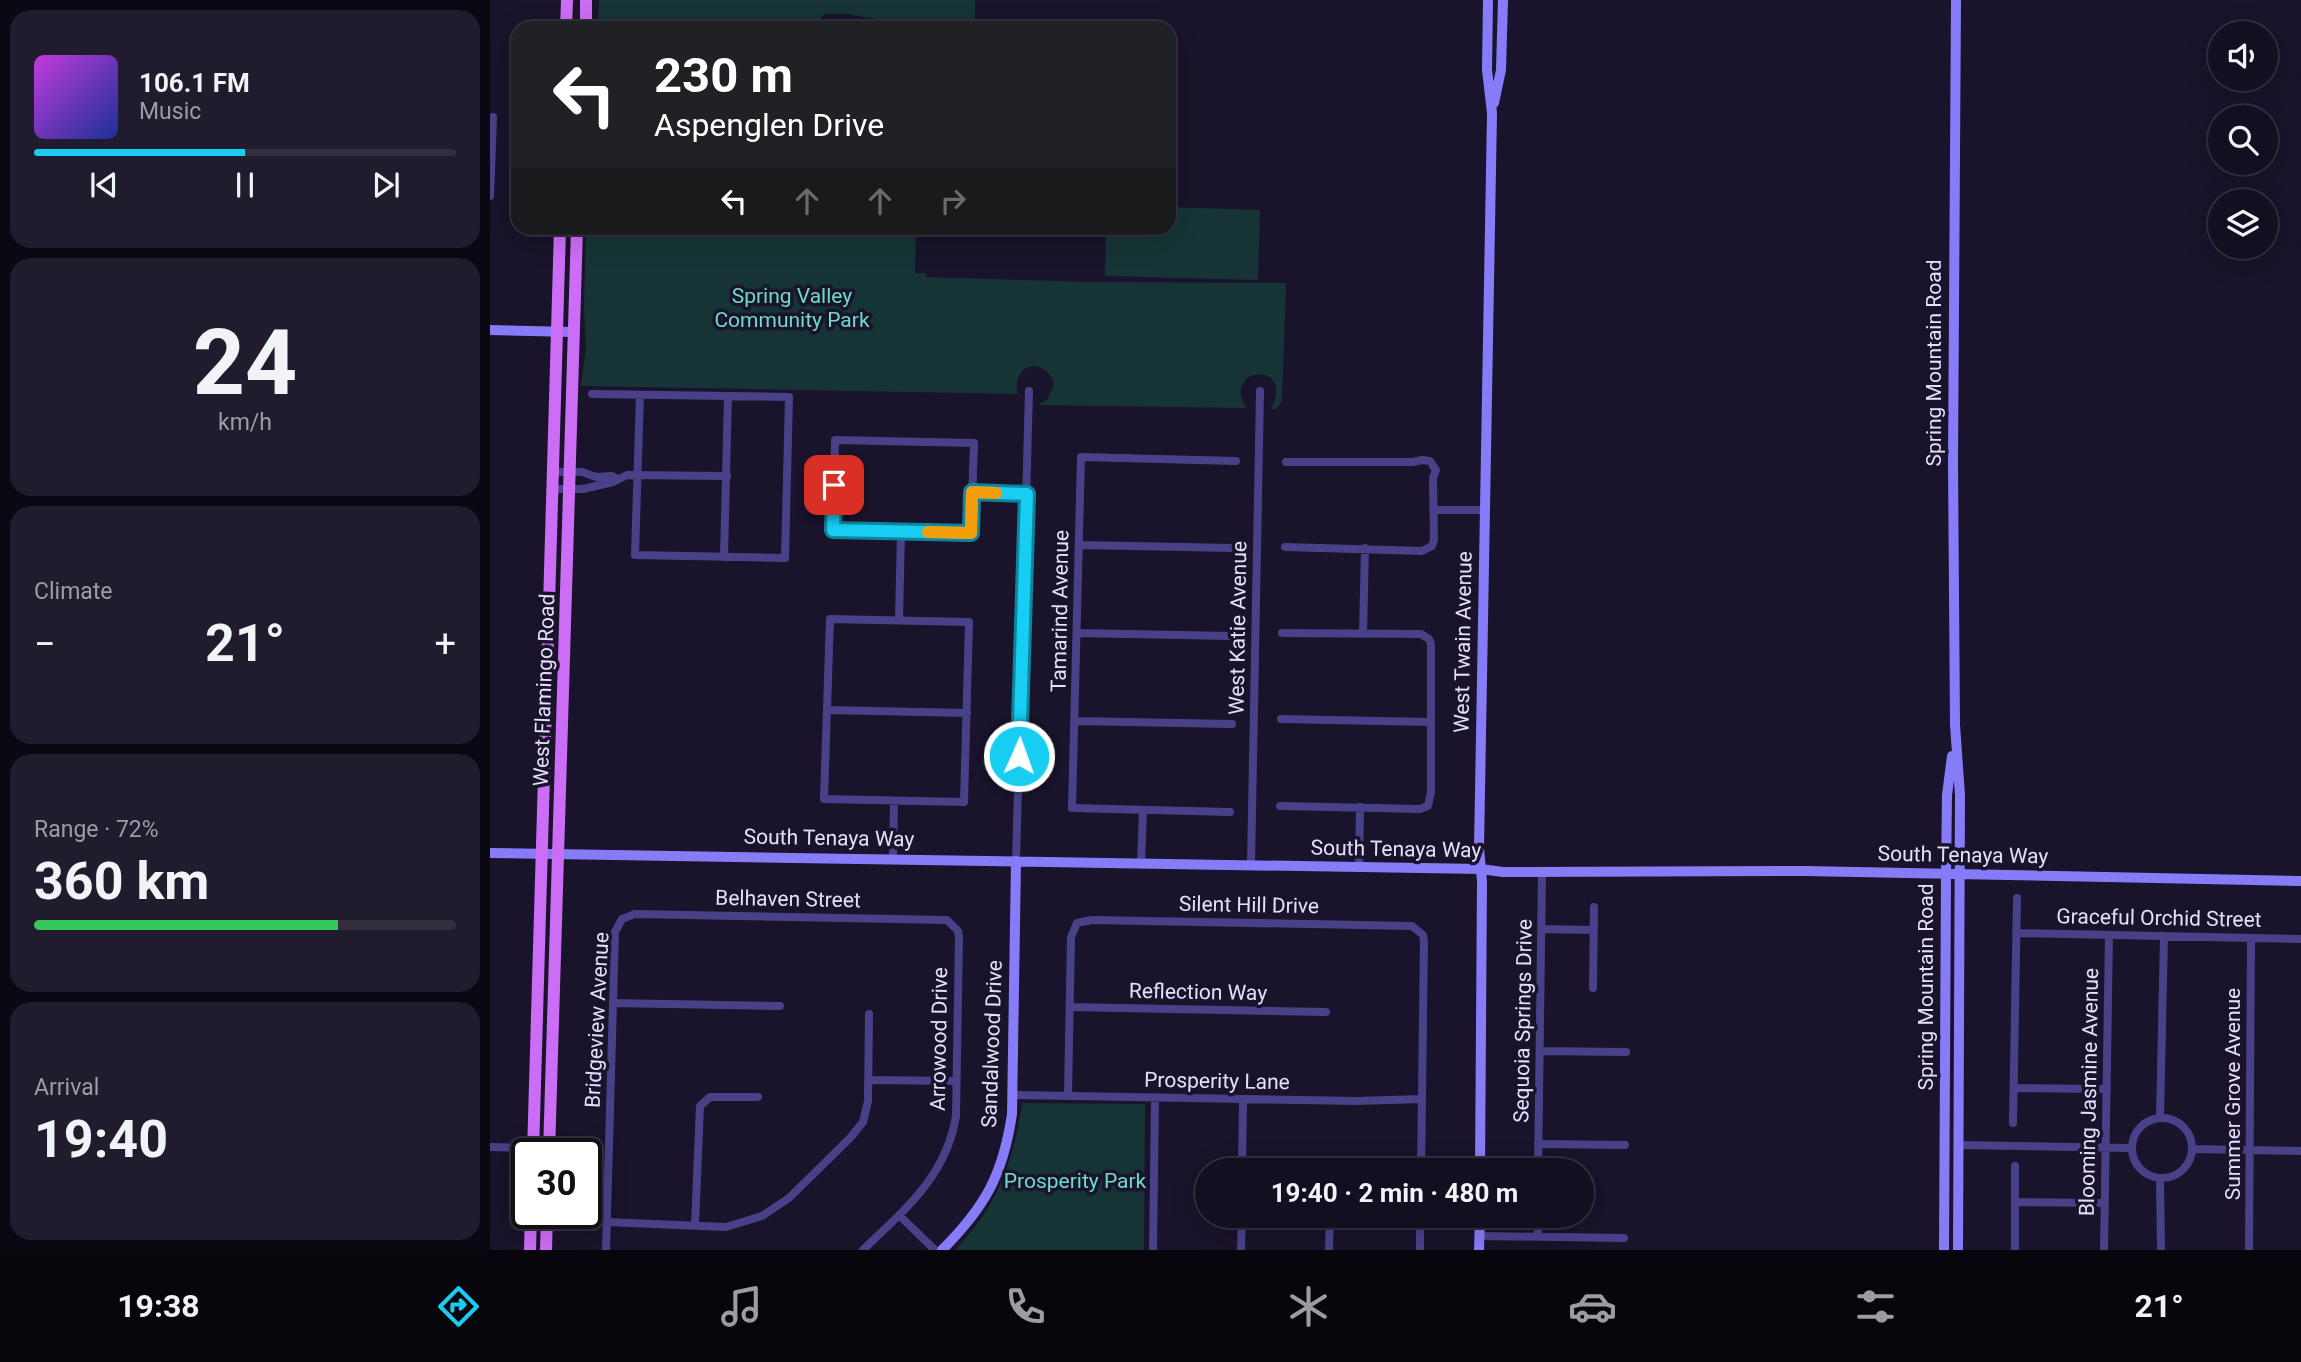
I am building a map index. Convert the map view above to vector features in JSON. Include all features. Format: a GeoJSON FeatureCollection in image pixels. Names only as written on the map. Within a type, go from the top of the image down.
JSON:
{"type":"FeatureCollection","features":[{"type":"Feature","properties":{"kind":"main road"},"geometry":{"type":"LineString","coordinates":[[566,21],[567,0]]}},
{"type":"Feature","properties":{"kind":"main road"},"geometry":{"type":"LineString","coordinates":[[586,0],[586,21]]}},
{"type":"Feature","properties":{"kind":"main road","name":"West Flamingo Road"},"geometry":{"type":"LineString","coordinates":[[535,1138],[560,235]]}},
{"type":"Feature","properties":{"kind":"main road","name":"West Flamingo Road"},"geometry":{"type":"LineString","coordinates":[[550,1138],[577,235]]}},
{"type":"Feature","properties":{"kind":"main road"},"geometry":{"type":"LineString","coordinates":[[530,1250],[531,1229]]}},
{"type":"Feature","properties":{"kind":"main road"},"geometry":{"type":"LineString","coordinates":[[546,1229],[546,1250]]}},
{"type":"Feature","properties":{"kind":"street","name":"West Twain Avenue"},"geometry":{"type":"LineString","coordinates":[[1480,1158],[1479,848],[1492,113],[1487,70],[1488,0]]}},
{"type":"Feature","properties":{"kind":"street","name":"West Twain Avenue"},"geometry":{"type":"LineString","coordinates":[[1492,113],[1502,69],[1503,0]]}},
{"type":"Feature","properties":{"kind":"street","name":"Spring Mountain Road"},"geometry":{"type":"LineString","coordinates":[[1956,0],[1953,422],[1955,725],[1960,795],[1958,1250]]}},
{"type":"Feature","properties":{"kind":"street"},"geometry":{"type":"LineString","coordinates":[[490,197],[493,117]]}},
{"type":"Feature","properties":{"kind":"street"},"geometry":{"type":"LineString","coordinates":[[490,330],[573,332]]}},
{"type":"Feature","properties":{"kind":"street"},"geometry":{"type":"LineString","coordinates":[[1017,861],[1029,391]]}},
{"type":"Feature","properties":{"kind":"street","name":"West Katie Avenue"},"geometry":{"type":"LineString","coordinates":[[1251,865],[1260,391]]}},
{"type":"Feature","properties":{"kind":"street"},"geometry":{"type":"LineString","coordinates":[[592,394],[789,397],[785,558],[635,555],[640,395]]}},
{"type":"Feature","properties":{"kind":"street"},"geometry":{"type":"LineString","coordinates":[[724,557],[728,396]]}},
{"type":"Feature","properties":{"kind":"street"},"geometry":{"type":"LineString","coordinates":[[835,440],[974,443],[972,492],[971,533],[833,530],[835,440]]}},
{"type":"Feature","properties":{"kind":"street","name":"Tamarind Avenue"},"geometry":{"type":"LineString","coordinates":[[1143,810],[1072,808],[1081,457],[1236,461]]}},
{"type":"Feature","properties":{"kind":"street"},"geometry":{"type":"LineString","coordinates":[[1285,547],[1422,551],[1432,546],[1433,478],[1436,470],[1433,464],[1426,460],[1286,461]]}},
{"type":"Feature","properties":{"kind":"street"},"geometry":{"type":"LineString","coordinates":[[553,472],[617,478]]}},
{"type":"Feature","properties":{"kind":"street"},"geometry":{"type":"LineString","coordinates":[[553,488],[583,489],[637,474],[727,476]]}},
{"type":"Feature","properties":{"kind":"street"},"geometry":{"type":"LineString","coordinates":[[972,492],[1027,494]]}},
{"type":"Feature","properties":{"kind":"street"},"geometry":{"type":"LineString","coordinates":[[1433,510],[1484,510]]}},
{"type":"Feature","properties":{"kind":"street"},"geometry":{"type":"LineString","coordinates":[[899,621],[901,532]]}},
{"type":"Feature","properties":{"kind":"street"},"geometry":{"type":"LineString","coordinates":[[1079,545],[1234,548]]}},
{"type":"Feature","properties":{"kind":"street"},"geometry":{"type":"LineString","coordinates":[[1363,634],[1365,548]]}},
{"type":"Feature","properties":{"kind":"street"},"geometry":{"type":"LineString","coordinates":[[830,619],[899,621],[969,622],[964,802],[824,799],[830,619]]}},
{"type":"Feature","properties":{"kind":"street"},"geometry":{"type":"LineString","coordinates":[[1077,633],[1232,636]]}},
{"type":"Feature","properties":{"kind":"street"},"geometry":{"type":"LineString","coordinates":[[1280,806],[1425,809],[1431,802],[1429,639],[1421,634],[1282,633]]}},
{"type":"Feature","properties":{"kind":"street"},"geometry":{"type":"LineString","coordinates":[[827,710],[967,713]]}},
{"type":"Feature","properties":{"kind":"street"},"geometry":{"type":"LineString","coordinates":[[1281,719],[1430,722]]}},
{"type":"Feature","properties":{"kind":"street"},"geometry":{"type":"LineString","coordinates":[[1075,721],[1232,724]]}},
{"type":"Feature","properties":{"kind":"street","name":"Spring Mountain Road"},"geometry":{"type":"LineString","coordinates":[[1944,1250],[1947,795],[1955,725]]}},
{"type":"Feature","properties":{"kind":"street"},"geometry":{"type":"LineString","coordinates":[[893,858],[894,800]]}},
{"type":"Feature","properties":{"kind":"street"},"geometry":{"type":"LineString","coordinates":[[1359,867],[1360,807]]}},
{"type":"Feature","properties":{"kind":"street"},"geometry":{"type":"LineString","coordinates":[[1141,863],[1143,810],[1230,812]]}},
{"type":"Feature","properties":{"kind":"street","name":"South Tenaya Way"},"geometry":{"type":"LineString","coordinates":[[490,853],[893,858],[1542,872],[1805,871],[2301,881]]}},
{"type":"Feature","properties":{"kind":"street","name":"Sandalwood Drive"},"geometry":{"type":"LineString","coordinates":[[943,1250],[964,1229],[984,1202],[1007,1147],[1013,1095],[1017,861]]}},
{"type":"Feature","properties":{"kind":"street","name":"Sequoia Springs Drive"},"geometry":{"type":"LineString","coordinates":[[1538,1158],[1542,872]]}},
{"type":"Feature","properties":{"kind":"street"},"geometry":{"type":"LineString","coordinates":[[2013,1123],[2017,898]]}},
{"type":"Feature","properties":{"kind":"street"},"geometry":{"type":"LineString","coordinates":[[1593,988],[1594,907]]}},
{"type":"Feature","properties":{"kind":"street","name":"Belhaven Street"},"geometry":{"type":"LineString","coordinates":[[622,919],[635,914],[947,920],[953,924]]}},
{"type":"Feature","properties":{"kind":"street","name":"Bridgeview Avenue"},"geometry":{"type":"LineString","coordinates":[[606,1250],[615,932],[622,919]]}},
{"type":"Feature","properties":{"kind":"street","name":"Silent Hill Drive"},"geometry":{"type":"LineString","coordinates":[[1070,1007],[1071,937],[1077,923],[1092,920],[1412,926],[1423,935],[1424,942],[1422,1099]]}},
{"type":"Feature","properties":{"kind":"street","name":"Arrowood Drive"},"geometry":{"type":"LineString","coordinates":[[863,1250],[921,1193],[941,1164],[953,1131],[959,937],[953,924]]}},
{"type":"Feature","properties":{"kind":"street"},"geometry":{"type":"LineString","coordinates":[[1542,929],[1594,930]]}},
{"type":"Feature","properties":{"kind":"street","name":"Graceful Orchid Street"},"geometry":{"type":"LineString","coordinates":[[2016,933],[2301,939]]}},
{"type":"Feature","properties":{"kind":"street","name":"Blooming Jasmine Avenue"},"geometry":{"type":"LineString","coordinates":[[2104,1250],[2109,935]]}},
{"type":"Feature","properties":{"kind":"street"},"geometry":{"type":"LineString","coordinates":[[2160,1117],[2164,936]]}},
{"type":"Feature","properties":{"kind":"street","name":"Summer Grove Avenue"},"geometry":{"type":"LineString","coordinates":[[2249,1250],[2251,938]]}},
{"type":"Feature","properties":{"kind":"street"},"geometry":{"type":"LineString","coordinates":[[613,1003],[780,1006]]}},
{"type":"Feature","properties":{"kind":"street"},"geometry":{"type":"LineString","coordinates":[[1068,1096],[1070,1007]]}},
{"type":"Feature","properties":{"kind":"street","name":"Reflection Way"},"geometry":{"type":"LineString","coordinates":[[1070,1007],[1325,1012]]}},
{"type":"Feature","properties":{"kind":"street"},"geometry":{"type":"LineString","coordinates":[[606,1222],[726,1227],[772,1211],[789,1198],[860,1125],[868,1101],[869,1014]]}},
{"type":"Feature","properties":{"kind":"street"},"geometry":{"type":"LineString","coordinates":[[1540,1051],[1626,1052]]}},
{"type":"Feature","properties":{"kind":"street"},"geometry":{"type":"LineString","coordinates":[[1944,1056],[1950,1091],[1951,1133],[1958,1144],[2131,1149]]}},
{"type":"Feature","properties":{"kind":"street"},"geometry":{"type":"LineString","coordinates":[[868,1080],[956,1081]]}},
{"type":"Feature","properties":{"kind":"street"},"geometry":{"type":"LineString","coordinates":[[2015,1087],[2107,1089]]}},
{"type":"Feature","properties":{"kind":"street","name":"Prosperity Lane"},"geometry":{"type":"LineString","coordinates":[[1013,1095],[1357,1101],[1422,1099]]}},
{"type":"Feature","properties":{"kind":"street"},"geometry":{"type":"LineString","coordinates":[[695,1225],[698,1114],[704,1101],[710,1097],[758,1097]]}},
{"type":"Feature","properties":{"kind":"street"},"geometry":{"type":"LineString","coordinates":[[1153,1250],[1155,1098]]}},
{"type":"Feature","properties":{"kind":"street"},"geometry":{"type":"LineString","coordinates":[[1242,1158],[1243,1099]]}},
{"type":"Feature","properties":{"kind":"street"},"geometry":{"type":"LineString","coordinates":[[1421,1158],[1422,1099]]}},
{"type":"Feature","properties":{"kind":"street"},"geometry":{"type":"LineString","coordinates":[[2160,1117],[2171,1118],[2187,1130],[2193,1149],[2186,1167],[2179,1174],[2160,1179],[2143,1172],[2133,1158],[2131,1149],[2137,1131],[2143,1124],[2160,1117]]}},
{"type":"Feature","properties":{"kind":"street"},"geometry":{"type":"LineString","coordinates":[[1944,1142],[1950,1152],[1958,1208]]}},
{"type":"Feature","properties":{"kind":"street"},"geometry":{"type":"LineString","coordinates":[[1538,1144],[1625,1145]]}},
{"type":"Feature","properties":{"kind":"street"},"geometry":{"type":"LineString","coordinates":[[490,1147],[511,1149]]}},
{"type":"Feature","properties":{"kind":"street"},"geometry":{"type":"LineString","coordinates":[[2193,1149],[2301,1151]]}},
{"type":"Feature","properties":{"kind":"street"},"geometry":{"type":"LineString","coordinates":[[2015,1166],[2015,1250]]}},
{"type":"Feature","properties":{"kind":"street"},"geometry":{"type":"LineString","coordinates":[[2160,1179],[2161,1250]]}},
{"type":"Feature","properties":{"kind":"street"},"geometry":{"type":"LineString","coordinates":[[2015,1202],[2105,1203]]}},
{"type":"Feature","properties":{"kind":"street"},"geometry":{"type":"LineString","coordinates":[[899,1215],[935,1250]]}},
{"type":"Feature","properties":{"kind":"street"},"geometry":{"type":"LineString","coordinates":[[1241,1228],[1241,1250]]}},
{"type":"Feature","properties":{"kind":"street"},"geometry":{"type":"LineString","coordinates":[[1329,1250],[1330,1228]]}},
{"type":"Feature","properties":{"kind":"street"},"geometry":{"type":"LineString","coordinates":[[1420,1228],[1420,1250]]}},
{"type":"Feature","properties":{"kind":"street"},"geometry":{"type":"LineString","coordinates":[[1479,1228],[1479,1250]]}},
{"type":"Feature","properties":{"kind":"street"},"geometry":{"type":"LineString","coordinates":[[1538,1228],[1538,1237]]}},
{"type":"Feature","properties":{"kind":"street"},"geometry":{"type":"LineString","coordinates":[[1479,1236],[1624,1238]]}},
{"type":"Feature","properties":{"kind":"green space"},"geometry":{"type":"Polygon","coordinates":[[[599,0],[975,0],[975,21],[889,21],[846,14],[825,14],[818,21],[598,21],[599,0]]]}},
{"type":"Feature","properties":{"kind":"green space"},"geometry":{"type":"Polygon","coordinates":[[[1176,207],[1260,210],[1258,280],[1105,276],[1106,235],[1176,235],[1176,207]]]}},
{"type":"Feature","properties":{"kind":"green space","name":"Spring Valley Community Park"},"geometry":{"type":"Polygon","coordinates":[[[586,235],[916,235],[915,273],[926,273],[926,277],[1087,282],[1286,283],[1282,402],[1276,409],[1270,409],[1276,394],[1274,382],[1270,377],[1257,374],[1248,377],[1241,388],[1242,400],[1247,408],[1038,405],[1048,399],[1054,384],[1049,373],[1033,366],[1023,370],[1019,376],[1017,394],[581,386],[586,347],[586,235]]]}},
{"type":"Feature","properties":{"kind":"green space","name":"Prosperity Park"},"geometry":{"type":"Polygon","coordinates":[[[1022,1103],[1145,1104],[1144,1250],[955,1250],[982,1216],[1001,1182],[1014,1145],[1022,1103]]]}},
{"type":"Feature","properties":{"kind":"slow traffic"},"geometry":{"type":"LineString","coordinates":[[928,532],[971,533],[972,492],[996,493]]}},
{"type":"Feature","properties":{"kind":"route"},"geometry":{"type":"LineString","coordinates":[[834,485],[833,530],[971,533],[972,492],[1027,494],[1019,756]]}}]}
